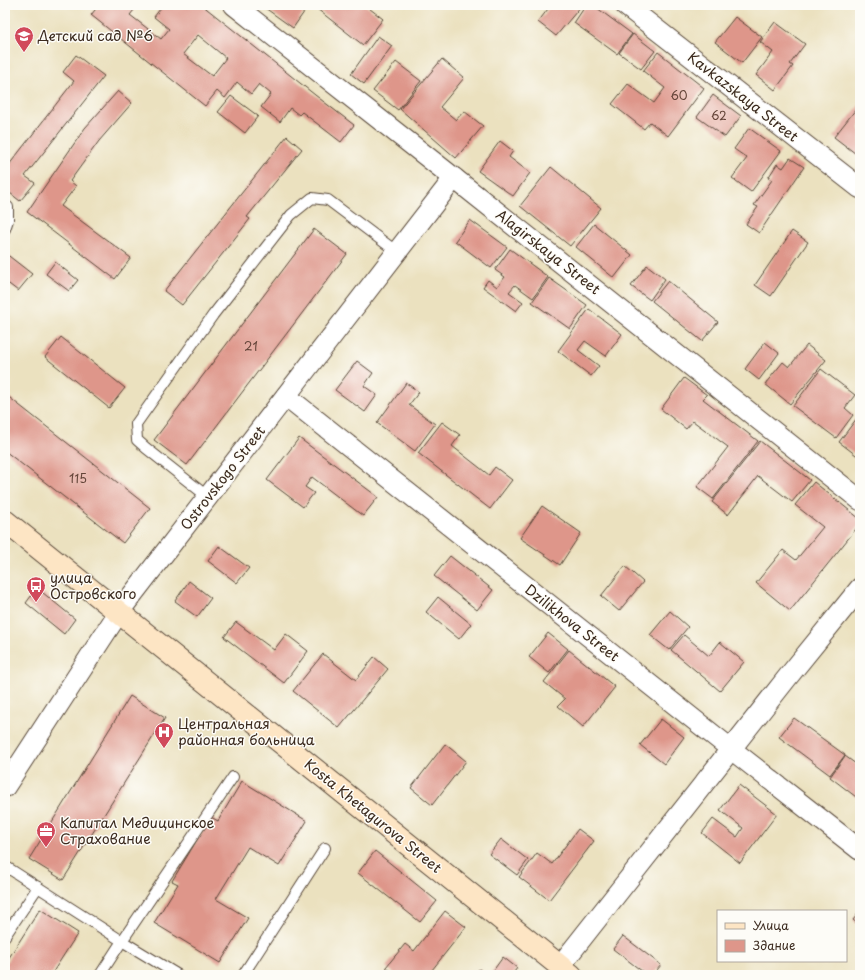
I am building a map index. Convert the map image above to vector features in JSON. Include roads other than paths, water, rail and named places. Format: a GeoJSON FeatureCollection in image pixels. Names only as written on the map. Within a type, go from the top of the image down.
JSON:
{"type":"FeatureCollection","features":[{"type":"Feature","properties":{"kind":"main road","name":"Kosta Khetagurova Street"},"geometry":{"type":"LineString","coordinates":[[5,521],[566,971]]}},
{"type":"Feature","properties":{"kind":"street","name":"Alagirskaya Street"},"geometry":{"type":"LineString","coordinates":[[234,5],[860,500]]}},
{"type":"Feature","properties":{"kind":"street","name":"Kavkazskaya Street"},"geometry":{"type":"LineString","coordinates":[[625,5],[860,188]]}},
{"type":"Feature","properties":{"kind":"street","name":"Ostrovskogo Street"},"geometry":{"type":"LineString","coordinates":[[5,787],[119,612],[454,178]]}},
{"type":"Feature","properties":{"kind":"street","name":"Dzilikhova Street"},"geometry":{"type":"LineString","coordinates":[[286,396],[860,850]]}},
{"type":"Feature","properties":{"kind":"street"},"geometry":{"type":"LineString","coordinates":[[566,971],[731,749],[860,588]]}},
{"type":"Feature","properties":{"kind":"lane"},"geometry":{"type":"LineString","coordinates":[[208,496],[146,448],[138,440],[136,424],[214,315],[291,215],[312,198],[328,200],[397,252]]}},
{"type":"Feature","properties":{"kind":"lane"},"geometry":{"type":"LineString","coordinates":[[5,205],[8,207],[8,220],[5,229]]}},
{"type":"Feature","properties":{"kind":"lane"},"geometry":{"type":"LineString","coordinates":[[100,975],[233,777]]}},
{"type":"Feature","properties":{"kind":"lane"},"geometry":{"type":"LineString","coordinates":[[243,975],[325,848]]}},
{"type":"Feature","properties":{"kind":"lane"},"geometry":{"type":"LineString","coordinates":[[7,870],[38,887],[178,975]]}},
{"type":"Feature","properties":{"kind":"lane"},"geometry":{"type":"LineString","coordinates":[[5,936],[38,887]]}},
{"type":"Feature","properties":{"kind":"place","name":"Детский сад №6"},"geometry":{"type":"Point","coordinates":[24,53]}},
{"type":"Feature","properties":{"kind":"place","name":"улица Островского"},"geometry":{"type":"Point","coordinates":[36,603]}},
{"type":"Feature","properties":{"kind":"place","name":"Центральная районная больница"},"geometry":{"type":"Point","coordinates":[164,749]}},
{"type":"Feature","properties":{"kind":"place","name":"Капитал Медицинское Страхование"},"geometry":{"type":"Point","coordinates":[46,848]}}]}
